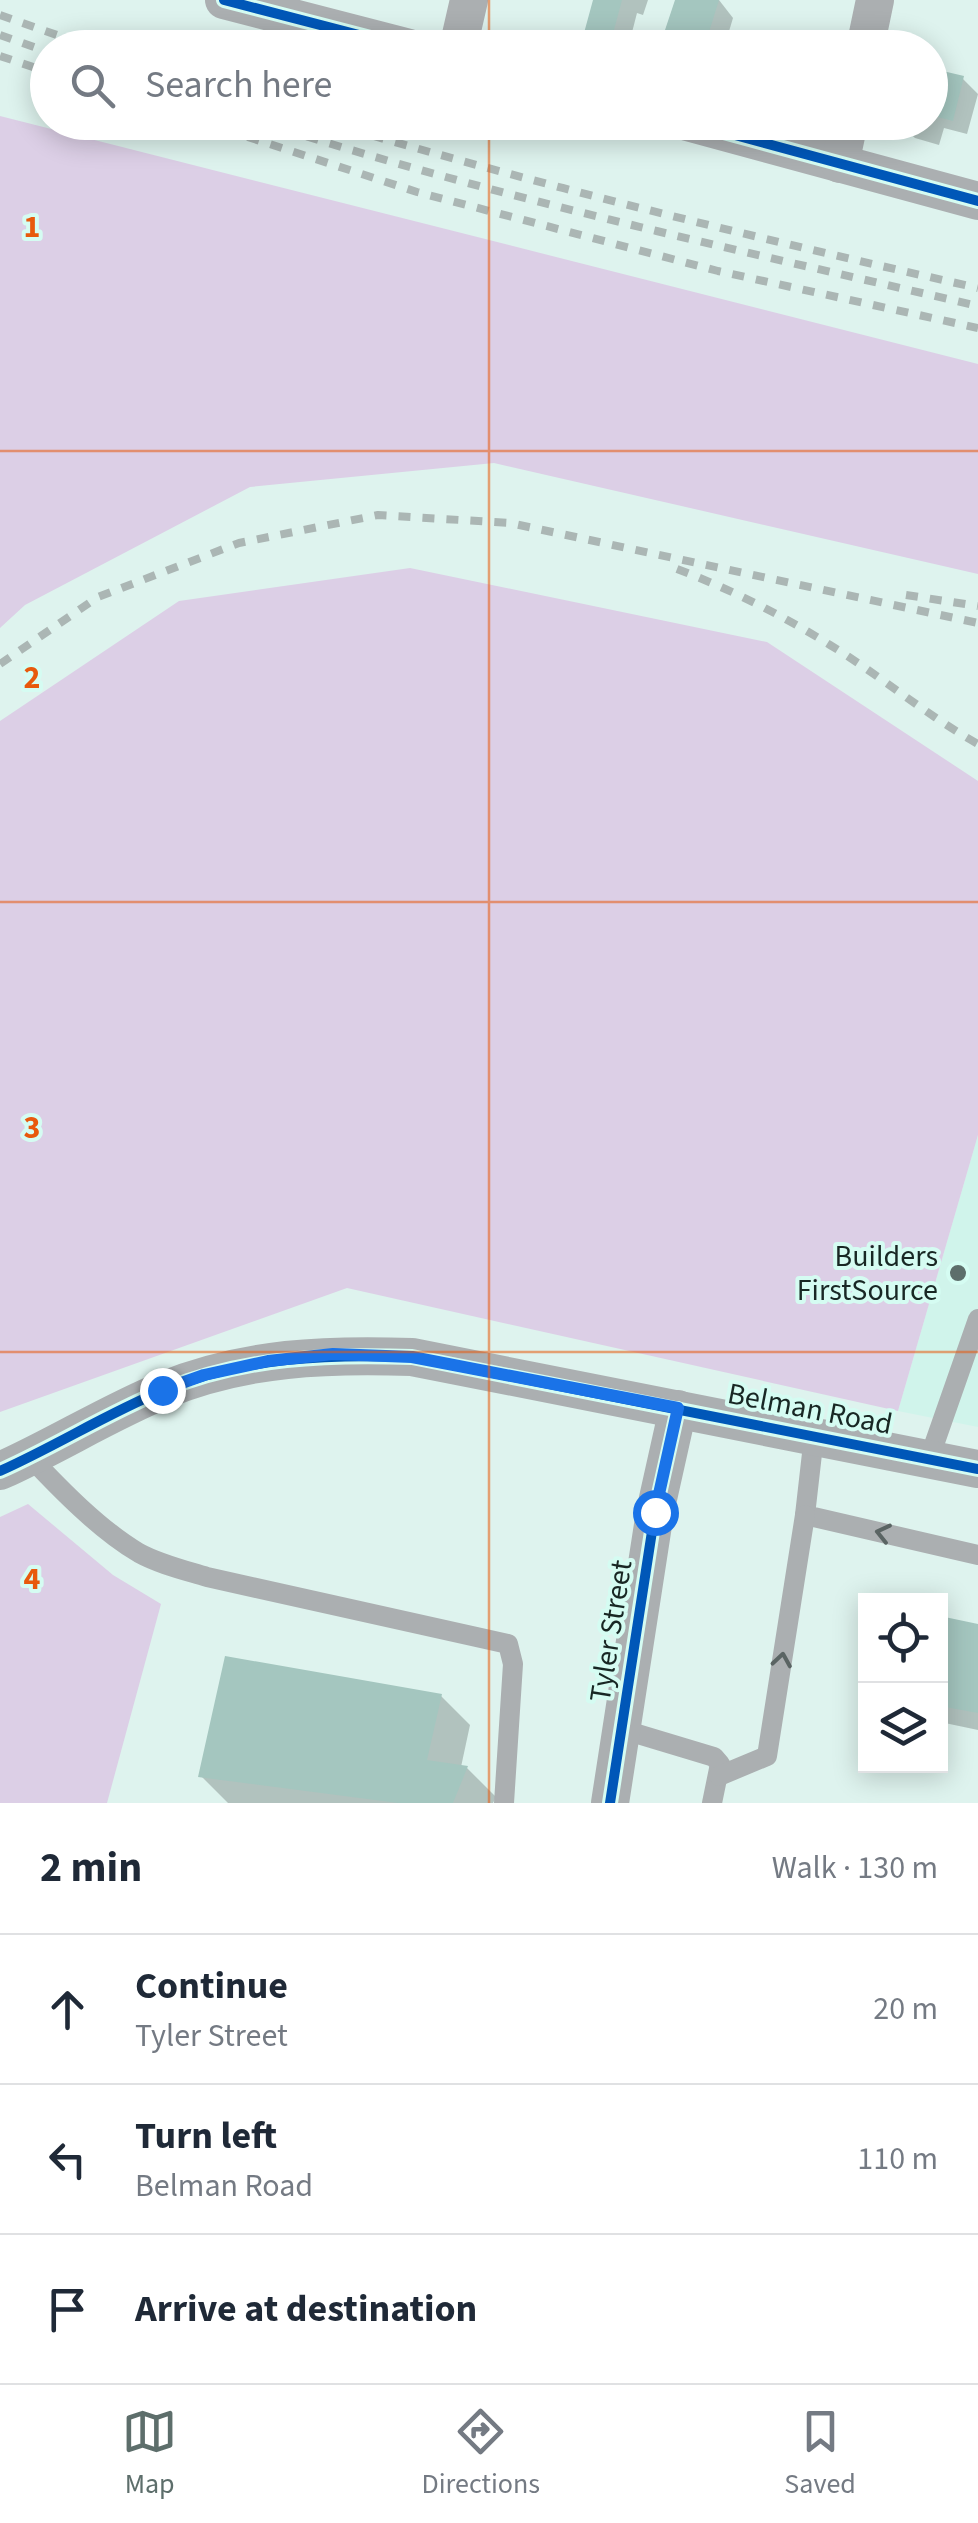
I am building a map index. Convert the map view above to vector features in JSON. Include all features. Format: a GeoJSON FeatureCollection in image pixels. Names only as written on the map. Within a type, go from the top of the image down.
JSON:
{"type":"FeatureCollection","features":[{"type":"Feature","properties":{"kind":"street"},"geometry":{"type":"LineString","coordinates":[[224,0],[340,30]]}},
{"type":"Feature","properties":{"kind":"street"},"geometry":{"type":"LineString","coordinates":[[462,30],[469,0]]}},
{"type":"Feature","properties":{"kind":"street"},"geometry":{"type":"LineString","coordinates":[[869,30],[876,0]]}},
{"type":"Feature","properties":{"kind":"street"},"geometry":{"type":"LineString","coordinates":[[753,140],[978,201]]}},
{"type":"Feature","properties":{"kind":"street"},"geometry":{"type":"LineString","coordinates":[[840,164],[845,140]]}},
{"type":"Feature","properties":{"kind":"street","name":"Belman Road"},"geometry":{"type":"LineString","coordinates":[[15,1464],[162,1390],[204,1375],[268,1361],[333,1354],[412,1357],[978,1469]]}},
{"type":"Feature","properties":{"kind":"street","name":"Tyler Street"},"geometry":{"type":"LineString","coordinates":[[610,1803],[655,1512],[678,1408]]}},
{"type":"Feature","properties":{"kind":"lane"},"geometry":{"type":"LineString","coordinates":[[929,1459],[978,1319]]}},
{"type":"Feature","properties":{"kind":"lane"},"geometry":{"type":"LineString","coordinates":[[719,1776],[766,1756],[814,1436]]}},
{"type":"Feature","properties":{"kind":"lane"},"geometry":{"type":"LineString","coordinates":[[15,1464],[68,1496],[138,1552],[164,1564],[508,1644],[513,1664],[504,1803]]}},
{"type":"Feature","properties":{"kind":"lane"},"geometry":{"type":"LineString","coordinates":[[804,1515],[978,1555]]}},
{"type":"Feature","properties":{"kind":"lane"},"geometry":{"type":"LineString","coordinates":[[622,1729],[714,1756],[720,1764],[712,1803]]}},
{"type":"Feature","properties":{"kind":"shaded area"},"geometry":{"type":"Polygon","coordinates":[[[0,116],[30,124],[30,140],[95,140],[978,364],[978,574],[494,463],[250,487],[25,605],[0,628],[0,116]]]}},
{"type":"Feature","properties":{"kind":"shaded area"},"geometry":{"type":"Polygon","coordinates":[[[410,568],[767,642],[978,781],[978,1135],[898,1411],[347,1288],[0,1412],[0,721],[179,601],[410,568]]]}},
{"type":"Feature","properties":{"kind":"shaded area","name":"Builders FirstSource"},"geometry":{"type":"Polygon","coordinates":[[[978,1135],[978,1427],[898,1411],[978,1135]]]}},
{"type":"Feature","properties":{"kind":"shaded area"},"geometry":{"type":"Polygon","coordinates":[[[28,1504],[113,1575],[161,1604],[107,1803],[0,1803],[0,1517],[28,1504]]]}},
{"type":"Feature","properties":{"kind":"building"},"geometry":{"type":"Polygon","coordinates":[[[593,0],[622,0],[614,30],[585,30],[593,0]]]}},
{"type":"Feature","properties":{"kind":"building"},"geometry":{"type":"Polygon","coordinates":[[[675,0],[719,0],[710,30],[665,30],[675,0]]]}},
{"type":"Feature","properties":{"kind":"building"},"geometry":{"type":"Polygon","coordinates":[[[948,72],[964,76],[953,121],[948,120],[948,72]]]}},
{"type":"Feature","properties":{"kind":"building"},"geometry":{"type":"Polygon","coordinates":[[[948,1618],[978,1624],[978,1713],[948,1707],[948,1618]]]}},
{"type":"Feature","properties":{"kind":"building"},"geometry":{"type":"Polygon","coordinates":[[[225,1656],[442,1694],[427,1760],[468,1766],[453,1803],[398,1803],[198,1777],[225,1656]]]}},
{"type":"Feature","properties":{"kind":"railway"},"geometry":{"type":"LineString","coordinates":[[0,15],[43,30]]}},
{"type":"Feature","properties":{"kind":"railway"},"geometry":{"type":"LineString","coordinates":[[0,35],[30,46]]}},
{"type":"Feature","properties":{"kind":"railway"},"geometry":{"type":"LineString","coordinates":[[0,56],[30,66]]}},
{"type":"Feature","properties":{"kind":"railway"},"geometry":{"type":"LineString","coordinates":[[257,140],[417,192],[718,271],[978,328]]}},
{"type":"Feature","properties":{"kind":"railway"},"geometry":{"type":"LineString","coordinates":[[320,140],[528,199],[978,306]]}},
{"type":"Feature","properties":{"kind":"railway"},"geometry":{"type":"LineString","coordinates":[[389,140],[651,211],[978,288]]}},
{"type":"Feature","properties":{"kind":"railway"},"geometry":{"type":"LineString","coordinates":[[0,664],[98,597],[239,543],[378,515],[510,523],[978,623]]}},
{"type":"Feature","properties":{"kind":"railway"},"geometry":{"type":"LineString","coordinates":[[677,569],[736,594],[812,634],[978,744]]}},
{"type":"Feature","properties":{"kind":"railway"},"geometry":{"type":"LineString","coordinates":[[906,595],[978,606]]}},
{"type":"Feature","properties":{"kind":"cycle path"},"geometry":{"type":"LineString","coordinates":[[224,0],[340,30]]}},
{"type":"Feature","properties":{"kind":"cycle path"},"geometry":{"type":"LineString","coordinates":[[753,140],[978,201]]}},
{"type":"Feature","properties":{"kind":"cycle path"},"geometry":{"type":"LineString","coordinates":[[0,1471],[143,1399],[194,1379],[256,1364],[349,1356],[412,1357],[978,1469]]}},
{"type":"Feature","properties":{"kind":"cycle path"},"geometry":{"type":"LineString","coordinates":[[610,1803],[655,1512],[678,1409]]}},
{"type":"Feature","properties":{"kind":"place","name":"Builders FirstSource"},"geometry":{"type":"Point","coordinates":[958,1273]}},
{"type":"Feature","properties":{"kind":"route"},"geometry":{"type":"LineString","coordinates":[[162,1390],[204,1375],[268,1361],[333,1354],[412,1357],[678,1408],[655,1512]]}}]}
